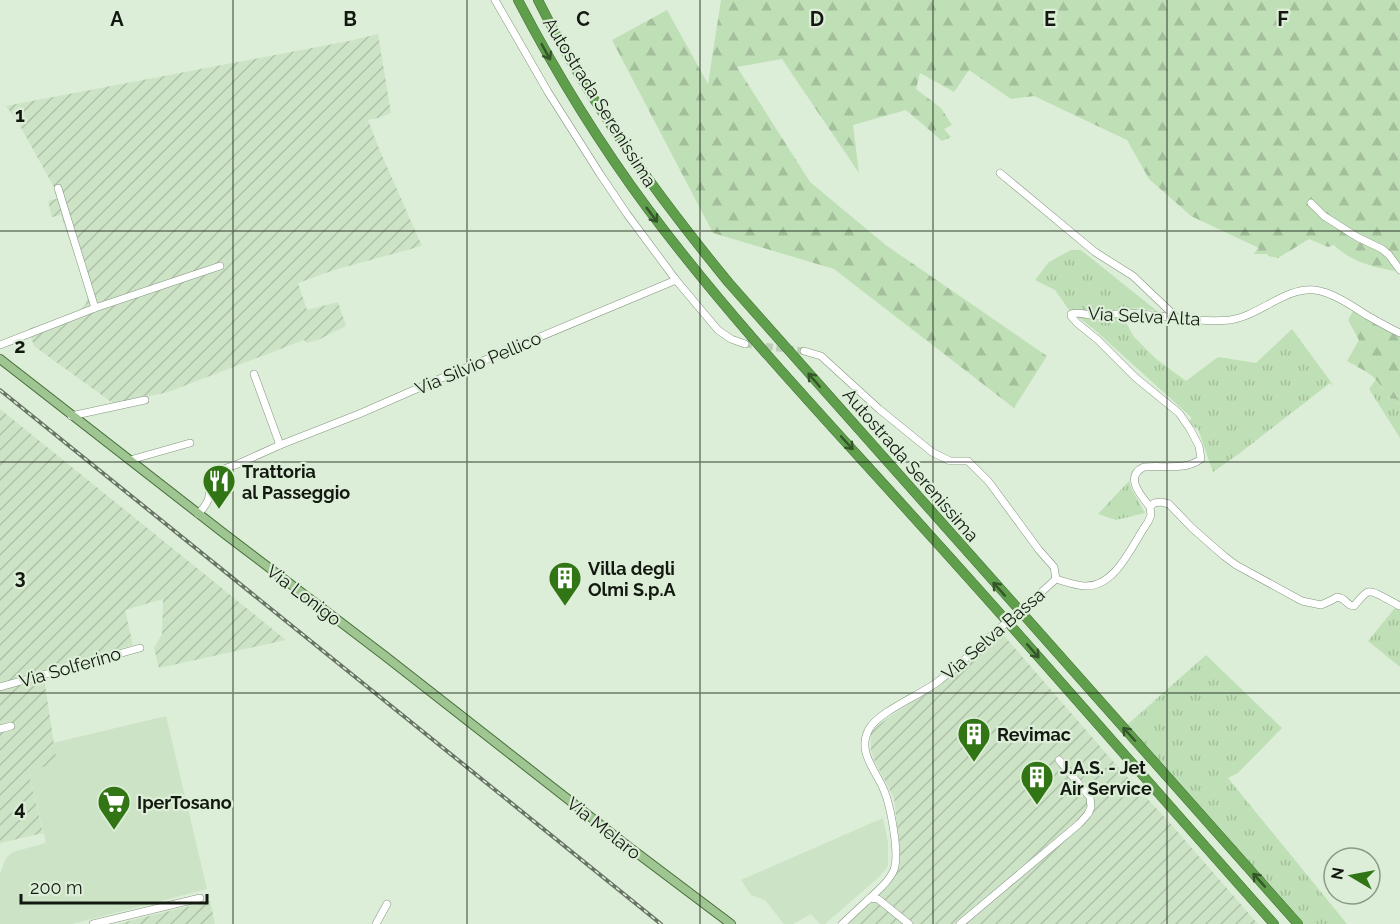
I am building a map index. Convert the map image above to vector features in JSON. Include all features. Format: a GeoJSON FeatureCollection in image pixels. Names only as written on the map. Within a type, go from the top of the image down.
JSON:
{"type":"FeatureCollection","features":[{"type":"Feature","properties":{"kind":"highway","name":"Autostrada Serenissima"},"geometry":{"type":"LineString","coordinates":[[518,0],[554,67],[599,138],[648,210],[706,283],[1274,924]]}},
{"type":"Feature","properties":{"kind":"highway","name":"Autostrada Serenissima"},"geometry":{"type":"LineString","coordinates":[[538,0],[621,141],[663,201],[722,274],[1298,924]]}},
{"type":"Feature","properties":{"kind":"main road","name":"Via Lonigo"},"geometry":{"type":"LineString","coordinates":[[0,359],[479,730]]}},
{"type":"Feature","properties":{"kind":"main road","name":"Via Melaro"},"geometry":{"type":"LineString","coordinates":[[479,730],[730,924]]}},
{"type":"Feature","properties":{"kind":"street"},"geometry":{"type":"LineString","coordinates":[[495,0],[548,92],[627,214],[676,280],[718,330],[731,339],[745,344]]}},
{"type":"Feature","properties":{"kind":"street"},"geometry":{"type":"LineString","coordinates":[[1000,174],[1095,252],[1133,276],[1176,317]]}},
{"type":"Feature","properties":{"kind":"street"},"geometry":{"type":"LineString","coordinates":[[58,188],[95,308]]}},
{"type":"Feature","properties":{"kind":"street"},"geometry":{"type":"LineString","coordinates":[[1311,203],[1324,216],[1382,249],[1400,270]]}},
{"type":"Feature","properties":{"kind":"street"},"geometry":{"type":"LineString","coordinates":[[0,345],[95,308],[220,266]]}},
{"type":"Feature","properties":{"kind":"street","name":"Via Silvio Pellico"},"geometry":{"type":"LineString","coordinates":[[198,514],[208,504],[210,480],[218,471],[676,280]]}},
{"type":"Feature","properties":{"kind":"street","name":"Via Selva Alta"},"geometry":{"type":"LineString","coordinates":[[1150,507],[1136,485],[1134,478],[1139,469],[1185,466],[1196,463],[1201,459],[1199,446],[1179,413],[1136,378],[1098,340],[1074,321],[1071,315],[1073,312],[1090,316],[1129,313],[1207,320],[1232,319],[1244,316],[1290,294],[1312,290],[1337,298],[1400,333]]}},
{"type":"Feature","properties":{"kind":"street"},"geometry":{"type":"LineString","coordinates":[[804,351],[821,356],[932,453],[950,461],[968,461],[988,482],[1054,567],[1056,579]]}},
{"type":"Feature","properties":{"kind":"street"},"geometry":{"type":"LineString","coordinates":[[254,374],[280,445]]}},
{"type":"Feature","properties":{"kind":"street"},"geometry":{"type":"LineString","coordinates":[[71,416],[145,400]]}},
{"type":"Feature","properties":{"kind":"street"},"geometry":{"type":"LineString","coordinates":[[130,460],[190,443]]}},
{"type":"Feature","properties":{"kind":"street"},"geometry":{"type":"LineString","coordinates":[[1150,507],[1154,503],[1168,504],[1192,528],[1236,565],[1302,601],[1321,605],[1337,597],[1343,598],[1354,606],[1369,591],[1400,606]]}},
{"type":"Feature","properties":{"kind":"street","name":"Via Selva Bassa"},"geometry":{"type":"LineString","coordinates":[[842,924],[883,887],[895,869],[896,847],[888,802],[884,789],[867,760],[865,750],[865,742],[872,724],[939,682],[1056,579],[1085,586],[1106,579],[1119,567],[1148,522],[1151,515],[1150,507]]}},
{"type":"Feature","properties":{"kind":"street","name":"Via Solferino"},"geometry":{"type":"LineString","coordinates":[[0,687],[140,648]]}},
{"type":"Feature","properties":{"kind":"street"},"geometry":{"type":"LineString","coordinates":[[0,729],[11,726]]}},
{"type":"Feature","properties":{"kind":"street"},"geometry":{"type":"LineString","coordinates":[[960,924],[1070,832],[1088,814],[1091,807],[1090,796],[1059,760]]}},
{"type":"Feature","properties":{"kind":"street"},"geometry":{"type":"LineString","coordinates":[[93,924],[200,898]]}},
{"type":"Feature","properties":{"kind":"street"},"geometry":{"type":"LineString","coordinates":[[868,900],[878,899],[909,924]]}},
{"type":"Feature","properties":{"kind":"street"},"geometry":{"type":"LineString","coordinates":[[376,924],[387,904]]}},
{"type":"Feature","properties":{"kind":"shaded area"},"geometry":{"type":"Polygon","coordinates":[[[378,34],[391,113],[368,120],[422,246],[334,270],[298,283],[307,310],[338,302],[346,326],[318,340],[307,343],[304,340],[168,392],[114,404],[34,346],[28,329],[79,312],[86,304],[88,295],[61,215],[52,217],[48,201],[60,198],[19,124],[6,106],[378,34]]]}},
{"type":"Feature","properties":{"kind":"shaded area"},"geometry":{"type":"Polygon","coordinates":[[[0,409],[286,640],[159,668],[154,648],[162,634],[163,599],[125,610],[133,645],[43,672],[57,764],[28,770],[43,833],[0,843],[0,409]]]}},
{"type":"Feature","properties":{"kind":"shaded area"},"geometry":{"type":"Polygon","coordinates":[[[1000,631],[1258,924],[846,924],[878,897],[888,886],[899,867],[899,842],[894,798],[874,760],[871,750],[871,733],[892,715],[947,680],[1000,631]]]}},
{"type":"Feature","properties":{"kind":"shaded area"},"geometry":{"type":"Polygon","coordinates":[[[166,716],[207,889],[72,924],[0,924],[0,874],[6,858],[13,852],[46,843],[28,770],[53,743],[166,716]]]}},
{"type":"Feature","properties":{"kind":"shaded area"},"geometry":{"type":"Polygon","coordinates":[[[883,818],[888,842],[888,866],[879,877],[825,924],[820,924],[811,914],[793,924],[784,924],[765,900],[751,895],[741,880],[883,818]]]}},
{"type":"Feature","properties":{"kind":"shaded area"},"geometry":{"type":"Polygon","coordinates":[[[210,901],[215,924],[117,924],[210,901]]]}},
{"type":"Feature","properties":{"kind":"green space"},"geometry":{"type":"Polygon","coordinates":[[[721,0],[1400,0],[1400,272],[1365,264],[1334,245],[1328,247],[1309,239],[1278,258],[1268,256],[1268,254],[1253,254],[1259,248],[1191,216],[1149,179],[1127,140],[1034,96],[1011,99],[969,70],[954,92],[920,73],[916,89],[941,108],[952,125],[944,129],[951,137],[942,141],[906,110],[853,125],[859,173],[782,59],[737,67],[810,182],[887,246],[1047,356],[1014,408],[834,269],[713,233],[612,40],[667,10],[708,84],[721,0]]]}},
{"type":"Feature","properties":{"kind":"green space"},"geometry":{"type":"Polygon","coordinates":[[[1071,250],[1081,250],[1157,311],[1138,308],[1119,310],[1134,337],[1156,359],[1186,381],[1218,357],[1256,363],[1292,329],[1334,386],[1330,383],[1213,472],[1198,429],[1187,423],[1192,418],[1096,331],[1069,310],[1055,290],[1035,280],[1049,262],[1071,250]]]}},
{"type":"Feature","properties":{"kind":"green space"},"geometry":{"type":"Polygon","coordinates":[[[1355,308],[1400,334],[1400,404],[1396,399],[1385,398],[1376,379],[1347,361],[1359,340],[1348,320],[1355,308]]]}},
{"type":"Feature","properties":{"kind":"green space"},"geometry":{"type":"Polygon","coordinates":[[[1377,378],[1388,399],[1396,399],[1400,404],[1400,438],[1369,389],[1377,378]]]}},
{"type":"Feature","properties":{"kind":"green space"},"geometry":{"type":"Polygon","coordinates":[[[1129,481],[1145,513],[1116,520],[1098,514],[1129,481]]]}},
{"type":"Feature","properties":{"kind":"green space"},"geometry":{"type":"Polygon","coordinates":[[[1395,608],[1400,610],[1400,667],[1368,641],[1395,608]]]}},
{"type":"Feature","properties":{"kind":"green space"},"geometry":{"type":"Polygon","coordinates":[[[1206,655],[1282,728],[1238,773],[1228,778],[1322,893],[1322,906],[1332,906],[1347,924],[1302,924],[1127,725],[1206,655]]]}},
{"type":"Feature","properties":{"kind":"tunnel"},"geometry":{"type":"LineString","coordinates":[[745,344],[804,351]]}},
{"type":"Feature","properties":{"kind":"railway"},"geometry":{"type":"LineString","coordinates":[[0,390],[661,924]]}},
{"type":"Feature","properties":{"kind":"place","name":"Trattoria al Passeggio"},"geometry":{"type":"Point","coordinates":[219,510]}},
{"type":"Feature","properties":{"kind":"place","name":"Villa degli Olmi S.p.A"},"geometry":{"type":"Point","coordinates":[565,607]}},
{"type":"Feature","properties":{"kind":"place","name":"Revimac"},"geometry":{"type":"Point","coordinates":[974,763]}},
{"type":"Feature","properties":{"kind":"place","name":"J.A.S. - Jet Air Service"},"geometry":{"type":"Point","coordinates":[1037,806]}},
{"type":"Feature","properties":{"kind":"place","name":"IperTosano"},"geometry":{"type":"Point","coordinates":[114,831]}}]}
